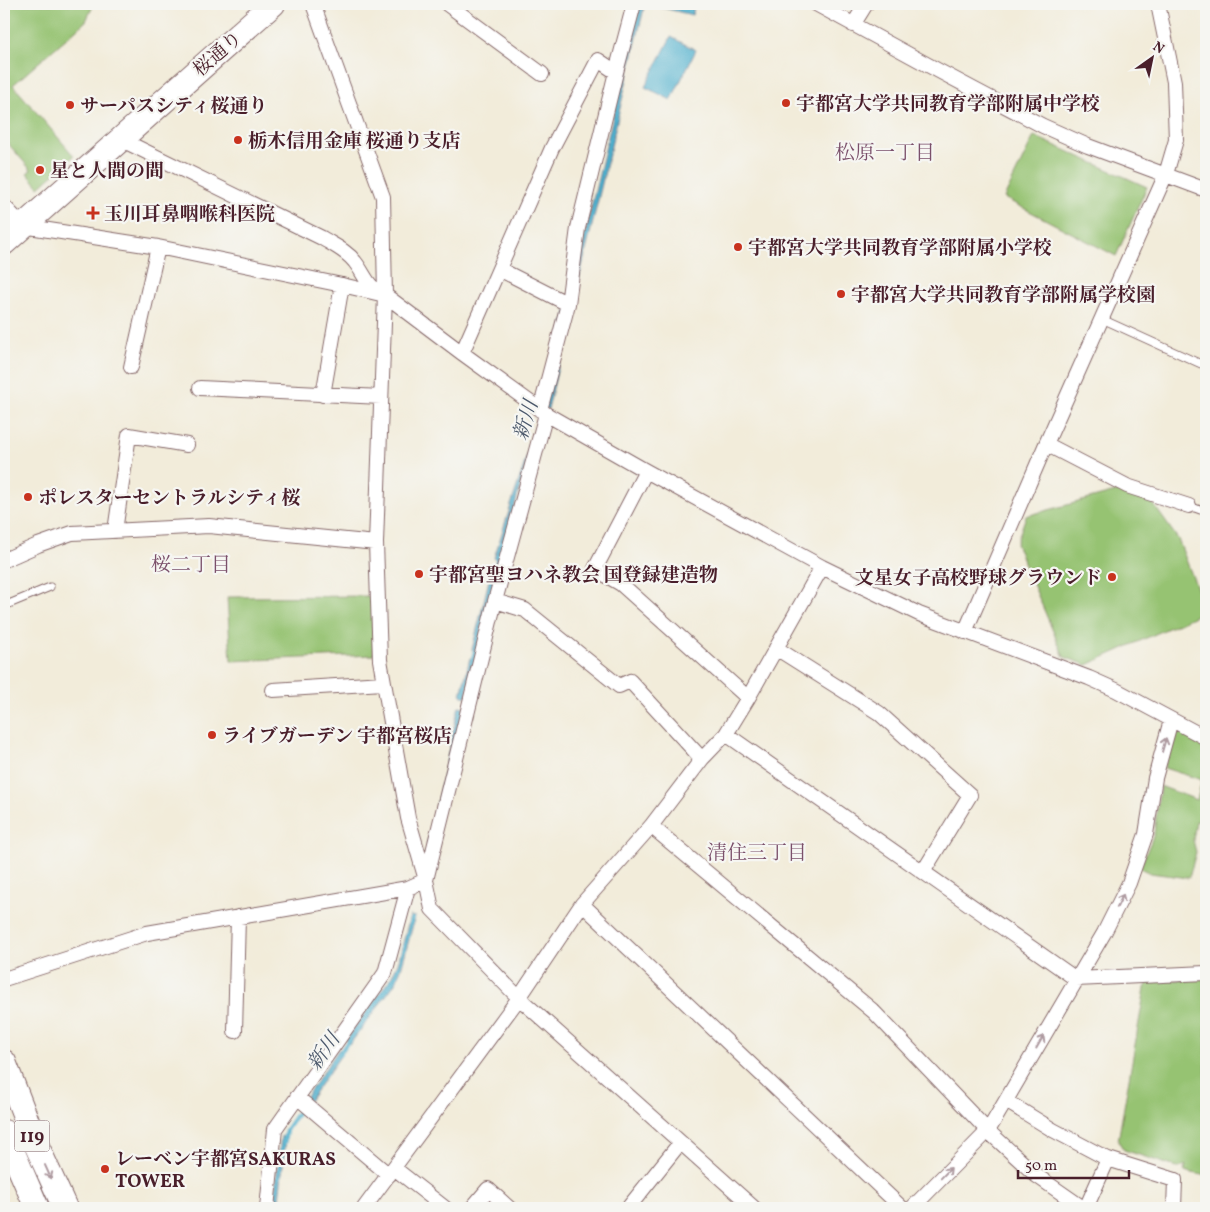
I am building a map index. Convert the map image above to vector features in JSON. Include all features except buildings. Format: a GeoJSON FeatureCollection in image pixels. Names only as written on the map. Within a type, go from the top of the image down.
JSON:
{"type":"FeatureCollection","features":[{"type":"Feature","properties":{"kind":"highway","name":"桜通り"},"geometry":{"type":"LineString","coordinates":[[4,242],[273,4]]}},
{"type":"Feature","properties":{"kind":"highway","name":"119"},"geometry":{"type":"LineString","coordinates":[[4,1062],[35,1142],[64,1208]]}},
{"type":"Feature","properties":{"kind":"highway","name":"119"},"geometry":{"type":"LineString","coordinates":[[4,1132],[37,1208]]}},
{"type":"Feature","properties":{"kind":"street"},"geometry":{"type":"LineString","coordinates":[[313,4],[383,197],[385,295],[376,543],[380,660],[408,818],[426,880],[432,909],[519,998],[754,1208]]}},
{"type":"Feature","properties":{"kind":"street"},"geometry":{"type":"LineString","coordinates":[[447,4],[542,74]]}},
{"type":"Feature","properties":{"kind":"street"},"geometry":{"type":"LineString","coordinates":[[426,880],[543,412],[568,304],[578,228],[634,4]]}},
{"type":"Feature","properties":{"kind":"street"},"geometry":{"type":"LineString","coordinates":[[816,4],[1044,126],[1088,146],[1206,190]]}},
{"type":"Feature","properties":{"kind":"street"},"geometry":{"type":"LineString","coordinates":[[853,24],[866,4]]}},
{"type":"Feature","properties":{"kind":"street"},"geometry":{"type":"LineString","coordinates":[[966,632],[1046,444],[1166,174],[1176,140],[1174,82],[1158,4]]}},
{"type":"Feature","properties":{"kind":"street"},"geometry":{"type":"LineString","coordinates":[[462,354],[552,148],[598,60],[616,72]]}},
{"type":"Feature","properties":{"kind":"street"},"geometry":{"type":"LineString","coordinates":[[120,139],[341,249],[354,261],[368,283],[375,290],[385,295],[462,354],[543,412],[646,471],[822,567],[919,614],[1090,678],[1206,738]]}},
{"type":"Feature","properties":{"kind":"street"},"geometry":{"type":"LineString","coordinates":[[4,206],[23,226],[158,247],[385,295]]}},
{"type":"Feature","properties":{"kind":"street"},"geometry":{"type":"LineString","coordinates":[[131,366],[158,247]]}},
{"type":"Feature","properties":{"kind":"street"},"geometry":{"type":"LineString","coordinates":[[499,269],[568,304]]}},
{"type":"Feature","properties":{"kind":"street"},"geometry":{"type":"LineString","coordinates":[[323,395],[342,285]]}},
{"type":"Feature","properties":{"kind":"street"},"geometry":{"type":"LineString","coordinates":[[200,388],[381,397]]}},
{"type":"Feature","properties":{"kind":"street"},"geometry":{"type":"LineString","coordinates":[[115,531],[129,435],[186,445]]}},
{"type":"Feature","properties":{"kind":"street"},"geometry":{"type":"LineString","coordinates":[[1046,444],[1127,486],[1189,506]]}},
{"type":"Feature","properties":{"kind":"street"},"geometry":{"type":"LineString","coordinates":[[646,471],[595,569],[621,584],[748,698]]}},
{"type":"Feature","properties":{"kind":"street"},"geometry":{"type":"LineString","coordinates":[[4,560],[72,533],[209,526],[376,543]]}},
{"type":"Feature","properties":{"kind":"street"},"geometry":{"type":"LineString","coordinates":[[364,1208],[519,998],[582,904],[651,826],[702,759],[726,734],[822,567]]}},
{"type":"Feature","properties":{"kind":"street"},"geometry":{"type":"LineString","coordinates":[[495,601],[525,610],[619,686],[630,681],[702,759]]}},
{"type":"Feature","properties":{"kind":"street"},"geometry":{"type":"LineString","coordinates":[[776,648],[879,713],[970,795],[923,872]]}},
{"type":"Feature","properties":{"kind":"street"},"geometry":{"type":"LineString","coordinates":[[273,690],[384,683]]}},
{"type":"Feature","properties":{"kind":"street"},"geometry":{"type":"LineString","coordinates":[[912,1208],[988,1131],[1104,933],[1129,884],[1146,834],[1155,778],[1171,720]]}},
{"type":"Feature","properties":{"kind":"street"},"geometry":{"type":"LineString","coordinates":[[726,734],[1076,979],[1206,973]]}},
{"type":"Feature","properties":{"kind":"street"},"geometry":{"type":"LineString","coordinates":[[651,826],[873,1011],[988,1131],[1037,1176],[1085,1208],[1108,1159]]}},
{"type":"Feature","properties":{"kind":"street"},"geometry":{"type":"LineString","coordinates":[[4,979],[147,933],[408,888],[426,880]]}},
{"type":"Feature","properties":{"kind":"street"},"geometry":{"type":"LineString","coordinates":[[267,1208],[275,1129],[385,973],[408,888]]}},
{"type":"Feature","properties":{"kind":"street"},"geometry":{"type":"LineString","coordinates":[[582,904],[902,1208]]}},
{"type":"Feature","properties":{"kind":"street"},"geometry":{"type":"LineString","coordinates":[[235,1031],[238,917]]}},
{"type":"Feature","properties":{"kind":"street"},"geometry":{"type":"LineString","coordinates":[[298,1098],[391,1171],[444,1208]]}},
{"type":"Feature","properties":{"kind":"street"},"geometry":{"type":"LineString","coordinates":[[1006,1101],[1052,1130],[1108,1159],[1175,1180],[1174,1208]]}},
{"type":"Feature","properties":{"kind":"street"},"geometry":{"type":"LineString","coordinates":[[628,1208],[680,1143]]}},
{"type":"Feature","properties":{"kind":"street"},"geometry":{"type":"LineString","coordinates":[[472,1208],[488,1189],[509,1208]]}},
{"type":"Feature","properties":{"kind":"lane"},"geometry":{"type":"LineString","coordinates":[[1102,319],[1201,364],[1206,361]]}},
{"type":"Feature","properties":{"kind":"lane"},"geometry":{"type":"LineString","coordinates":[[1189,506],[1206,512]]}},
{"type":"Feature","properties":{"kind":"lane"},"geometry":{"type":"LineString","coordinates":[[4,606],[50,587]]}},
{"type":"Feature","properties":{"kind":"green space"},"geometry":{"type":"Polygon","coordinates":[[[4,4],[94,4],[86,21],[13,85],[74,156],[39,187],[27,173],[31,170],[4,139],[4,4]]]}},
{"type":"Feature","properties":{"kind":"green space"},"geometry":{"type":"Polygon","coordinates":[[[1034,136],[1147,187],[1116,256],[1004,198],[1034,136]]]}},
{"type":"Feature","properties":{"kind":"green space","name":"文星女子高校野球グラウンド"},"geometry":{"type":"Polygon","coordinates":[[[1119,491],[1151,501],[1178,539],[1206,611],[1087,665],[1064,657],[1016,544],[1026,516],[1119,491]]]}},
{"type":"Feature","properties":{"kind":"green space"},"geometry":{"type":"Polygon","coordinates":[[[372,596],[374,655],[231,661],[227,597],[372,596]]]}},
{"type":"Feature","properties":{"kind":"green space"},"geometry":{"type":"Polygon","coordinates":[[[1176,730],[1206,743],[1206,823],[1196,821],[1193,840],[1196,852],[1189,878],[1150,873],[1140,868],[1154,834],[1160,786],[1197,800],[1202,780],[1164,768],[1176,730]]]}},
{"type":"Feature","properties":{"kind":"green space"},"geometry":{"type":"Polygon","coordinates":[[[1206,979],[1206,1176],[1184,1171],[1186,1165],[1179,1168],[1124,1150],[1118,1141],[1145,988],[1149,981],[1206,979]]]}},
{"type":"Feature","properties":{"kind":"water"},"geometry":{"type":"Polygon","coordinates":[[[640,4],[645,4],[548,409],[543,408],[640,4]]]}},
{"type":"Feature","properties":{"kind":"water"},"geometry":{"type":"Polygon","coordinates":[[[660,4],[695,4],[692,15],[659,7],[660,4]]]}},
{"type":"Feature","properties":{"kind":"water"},"geometry":{"type":"Polygon","coordinates":[[[671,37],[696,50],[671,100],[645,87],[671,37]]]}},
{"type":"Feature","properties":{"kind":"water"},"geometry":{"type":"Polygon","coordinates":[[[538,421],[500,560],[494,558],[538,421]]]}},
{"type":"Feature","properties":{"kind":"water"},"geometry":{"type":"Polygon","coordinates":[[[491,572],[496,572],[477,650],[472,650],[491,572]]]}},
{"type":"Feature","properties":{"kind":"water"},"geometry":{"type":"Polygon","coordinates":[[[470,658],[475,659],[466,697],[461,695],[470,658]]]}},
{"type":"Feature","properties":{"kind":"water"},"geometry":{"type":"Polygon","coordinates":[[[459,706],[464,707],[431,846],[427,845],[459,706]]]}},
{"type":"Feature","properties":{"kind":"water"},"geometry":{"type":"Polygon","coordinates":[[[410,916],[415,917],[396,982],[350,1044],[345,1040],[391,978],[398,963],[410,916]]]}},
{"type":"Feature","properties":{"kind":"water"},"geometry":{"type":"Polygon","coordinates":[[[339,1049],[343,1052],[309,1101],[305,1098],[339,1049]]]}},
{"type":"Feature","properties":{"kind":"water"},"geometry":{"type":"Polygon","coordinates":[[[281,1136],[286,1139],[278,1208],[273,1208],[281,1136]]]}},
{"type":"Feature","properties":{"kind":"waterway","name":"新川"},"geometry":{"type":"LineString","coordinates":[[493,578],[499,554]]}},
{"type":"Feature","properties":{"kind":"waterway","name":"新川"},"geometry":{"type":"LineString","coordinates":[[472,663],[476,647]]}},
{"type":"Feature","properties":{"kind":"waterway","name":"新川"},"geometry":{"type":"LineString","coordinates":[[339,1055],[350,1038]]}},
{"type":"Feature","properties":{"kind":"waterway","name":"新川"},"geometry":{"type":"LineString","coordinates":[[284,1143],[286,1130],[302,1106]]}},
{"type":"Feature","properties":{"kind":"place","name":"宇都宮大学共同教育学部附属中学校"},"geometry":{"type":"Point","coordinates":[786,103]}},
{"type":"Feature","properties":{"kind":"place","name":"サーパスシティ桜通り"},"geometry":{"type":"Point","coordinates":[70,105]}},
{"type":"Feature","properties":{"kind":"place","name":"栃木信用金庫 桜通り支店"},"geometry":{"type":"Point","coordinates":[238,140]}},
{"type":"Feature","properties":{"kind":"place","name":"星と人間の間"},"geometry":{"type":"Point","coordinates":[40,170]}},
{"type":"Feature","properties":{"kind":"place","name":"玉川耳鼻咽喉科医院"},"geometry":{"type":"Point","coordinates":[93,213]}},
{"type":"Feature","properties":{"kind":"place","name":"宇都宮大学共同教育学部附属小学校"},"geometry":{"type":"Point","coordinates":[738,247]}},
{"type":"Feature","properties":{"kind":"place","name":"宇都宮大学共同教育学部附属学校園"},"geometry":{"type":"Point","coordinates":[841,294]}},
{"type":"Feature","properties":{"kind":"place","name":"ポレスターセントラルシティ桜"},"geometry":{"type":"Point","coordinates":[28,497]}},
{"type":"Feature","properties":{"kind":"place","name":"宇都宮聖ヨハネ教会 国登録建造物"},"geometry":{"type":"Point","coordinates":[419,574]}},
{"type":"Feature","properties":{"kind":"place","name":"文星女子高校野球グラウンド"},"geometry":{"type":"Point","coordinates":[1112,577]}},
{"type":"Feature","properties":{"kind":"place","name":"ライブガーデン 宇都宮桜店"},"geometry":{"type":"Point","coordinates":[212,735]}},
{"type":"Feature","properties":{"kind":"place","name":"レーベン宇都宮SAKURAS TOWER"},"geometry":{"type":"Point","coordinates":[105,1169]}},
{"type":"Feature","properties":{"kind":"district","name":"松原一丁目"},"geometry":{"type":"Point","coordinates":[885,152]}},
{"type":"Feature","properties":{"kind":"district","name":"桜二丁目"},"geometry":{"type":"Point","coordinates":[191,564]}},
{"type":"Feature","properties":{"kind":"district","name":"清住三丁目"},"geometry":{"type":"Point","coordinates":[757,852]}}]}
